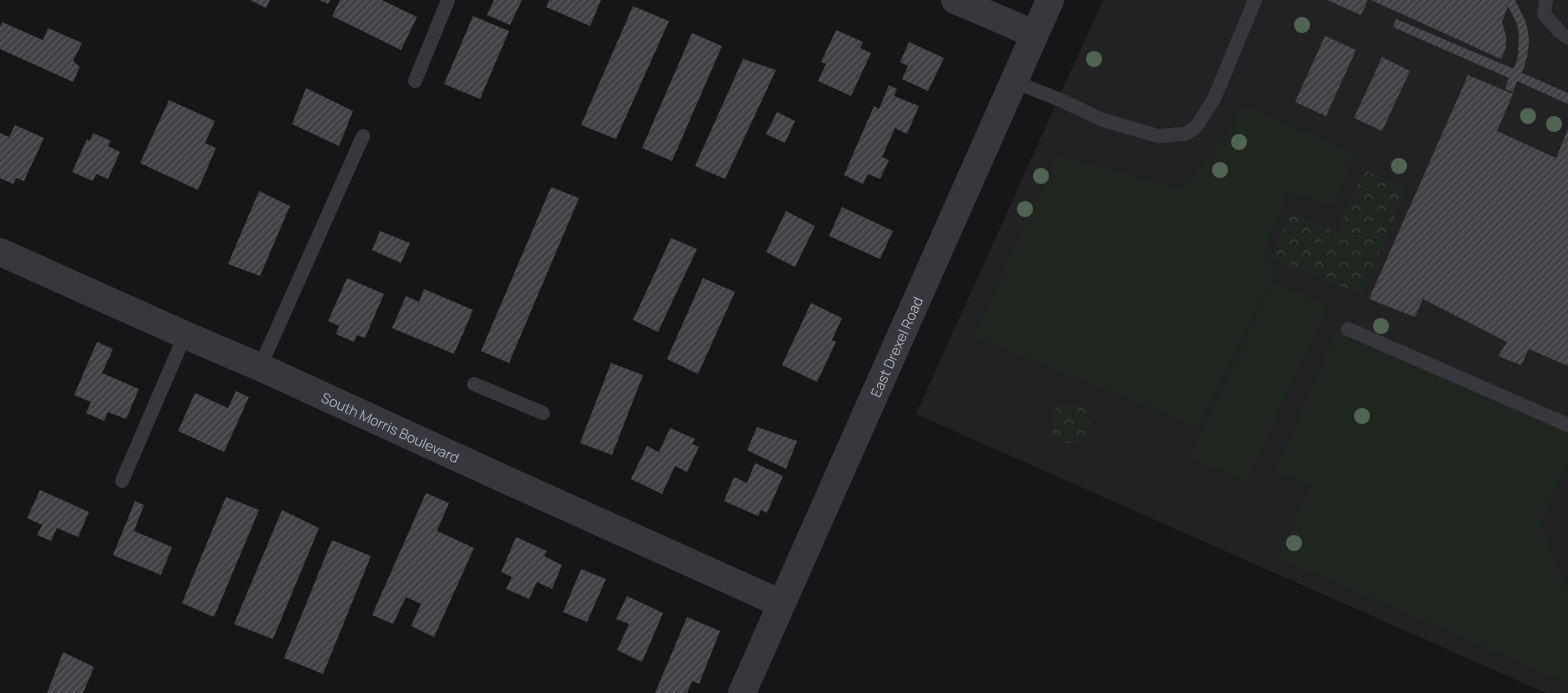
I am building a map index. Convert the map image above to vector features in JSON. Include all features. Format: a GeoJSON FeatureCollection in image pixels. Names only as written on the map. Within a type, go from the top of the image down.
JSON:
{"type":"FeatureCollection","features":[{"type":"Feature","properties":{"kind":"street"},"geometry":{"type":"LineString","coordinates":[[955,0],[1034,34]]}},
{"type":"Feature","properties":{"kind":"street","name":"East Drexel Road"},"geometry":{"type":"LineString","coordinates":[[742,693],[1050,0]]}},
{"type":"Feature","properties":{"kind":"street","name":"South Morris Boulevard"},"geometry":{"type":"LineString","coordinates":[[0,252],[185,336],[260,367],[780,604]]}},
{"type":"Feature","properties":{"kind":"lane"},"geometry":{"type":"LineString","coordinates":[[415,81],[448,0]]}},
{"type":"Feature","properties":{"kind":"lane"},"geometry":{"type":"LineString","coordinates":[[1013,81],[1063,101],[1103,120],[1158,136],[1185,134],[1196,127],[1214,98],[1255,0]]}},
{"type":"Feature","properties":{"kind":"lane"},"geometry":{"type":"LineString","coordinates":[[1546,0],[1544,14],[1568,38]]}},
{"type":"Feature","properties":{"kind":"lane"},"geometry":{"type":"LineString","coordinates":[[260,367],[363,136]]}},
{"type":"Feature","properties":{"kind":"lane"},"geometry":{"type":"LineString","coordinates":[[1348,329],[1568,425]]}},
{"type":"Feature","properties":{"kind":"lane"},"geometry":{"type":"LineString","coordinates":[[122,481],[185,336]]}},
{"type":"Feature","properties":{"kind":"lane"},"geometry":{"type":"LineString","coordinates":[[474,384],[543,413]]}},
{"type":"Feature","properties":{"kind":"shaded area"},"geometry":{"type":"Polygon","coordinates":[[[1103,0],[1568,0],[1568,693],[1546,693],[916,414],[1103,0]]]}},
{"type":"Feature","properties":{"kind":"green space"},"geometry":{"type":"Polygon","coordinates":[[[1241,104],[1356,153],[1333,206],[1288,193],[1262,257],[1277,269],[1272,280],[1328,306],[1246,483],[1190,457],[1271,283],[1197,427],[973,337],[1057,155],[1182,189],[1233,125],[1241,104]]]}},
{"type":"Feature","properties":{"kind":"green space"},"geometry":{"type":"Polygon","coordinates":[[[1363,170],[1406,189],[1361,295],[1271,257],[1290,213],[1337,233],[1363,170]]]}},
{"type":"Feature","properties":{"kind":"green space"},"geometry":{"type":"Polygon","coordinates":[[[1336,331],[1568,432],[1568,462],[1541,523],[1568,591],[1568,684],[1278,558],[1310,486],[1275,471],[1336,331]]]}},
{"type":"Feature","properties":{"kind":"green space"},"geometry":{"type":"Polygon","coordinates":[[[1074,403],[1081,406],[1087,412],[1090,423],[1089,431],[1081,440],[1074,443],[1066,443],[1059,440],[1051,431],[1050,419],[1053,412],[1062,404],[1074,403]]]}},
{"type":"Feature","properties":{"kind":"building"},"geometry":{"type":"Polygon","coordinates":[[[250,0],[270,0],[266,8],[250,0]]]}},
{"type":"Feature","properties":{"kind":"building"},"geometry":{"type":"Polygon","coordinates":[[[319,0],[330,0],[328,4],[319,0]]]}},
{"type":"Feature","properties":{"kind":"building"},"geometry":{"type":"Polygon","coordinates":[[[340,0],[382,0],[417,17],[401,50],[332,16],[340,0]]]}},
{"type":"Feature","properties":{"kind":"building"},"geometry":{"type":"Polygon","coordinates":[[[494,0],[522,0],[510,25],[487,15],[494,0]]]}},
{"type":"Feature","properties":{"kind":"building"},"geometry":{"type":"Polygon","coordinates":[[[549,0],[601,0],[590,26],[546,7],[549,0]]]}},
{"type":"Feature","properties":{"kind":"building"},"geometry":{"type":"Polygon","coordinates":[[[1327,0],[1368,0],[1361,15],[1327,0]]]}},
{"type":"Feature","properties":{"kind":"building"},"geometry":{"type":"Polygon","coordinates":[[[1371,0],[1515,0],[1528,31],[1527,57],[1522,73],[1568,93],[1568,104],[1517,81],[1513,92],[1505,89],[1509,78],[1393,27],[1396,19],[1514,69],[1518,56],[1519,34],[1517,24],[1508,6],[1502,22],[1506,36],[1506,47],[1501,59],[1371,0]]]}},
{"type":"Feature","properties":{"kind":"building"},"geometry":{"type":"Polygon","coordinates":[[[633,6],[669,21],[616,139],[581,125],[633,6]]]}},
{"type":"Feature","properties":{"kind":"building"},"geometry":{"type":"Polygon","coordinates":[[[473,16],[509,31],[480,99],[444,84],[473,16]]]}},
{"type":"Feature","properties":{"kind":"building"},"geometry":{"type":"Polygon","coordinates":[[[2,22],[43,40],[48,28],[82,43],[73,61],[80,67],[73,82],[0,49],[0,27],[2,22]]]}},
{"type":"Feature","properties":{"kind":"building"},"geometry":{"type":"Polygon","coordinates":[[[836,30],[863,42],[860,48],[871,53],[851,96],[818,81],[826,64],[821,62],[836,30]]]}},
{"type":"Feature","properties":{"kind":"building"},"geometry":{"type":"Polygon","coordinates":[[[692,33],[722,46],[672,161],[642,148],[692,33]]]}},
{"type":"Feature","properties":{"kind":"building"},"geometry":{"type":"Polygon","coordinates":[[[1325,36],[1356,50],[1326,116],[1295,102],[1325,36]]]}},
{"type":"Feature","properties":{"kind":"building"},"geometry":{"type":"Polygon","coordinates":[[[909,42],[944,58],[928,91],[902,79],[908,66],[900,62],[909,42]]]}},
{"type":"Feature","properties":{"kind":"building"},"geometry":{"type":"Polygon","coordinates":[[[1382,57],[1410,71],[1382,131],[1354,118],[1382,57]]]}},
{"type":"Feature","properties":{"kind":"building"},"geometry":{"type":"Polygon","coordinates":[[[743,59],[776,70],[725,179],[695,166],[743,59]]]}},
{"type":"Feature","properties":{"kind":"building"},"geometry":{"type":"Polygon","coordinates":[[[1468,75],[1513,94],[1497,131],[1556,158],[1568,129],[1568,366],[1529,349],[1521,365],[1498,356],[1507,342],[1423,299],[1415,317],[1369,299],[1468,75]]]}},
{"type":"Feature","properties":{"kind":"building"},"geometry":{"type":"Polygon","coordinates":[[[889,85],[897,89],[894,96],[919,106],[907,134],[895,128],[882,157],[889,160],[880,179],[868,174],[863,184],[844,175],[874,106],[879,109],[889,85]]]}},
{"type":"Feature","properties":{"kind":"building"},"geometry":{"type":"Polygon","coordinates":[[[306,88],[353,111],[339,146],[292,124],[306,88]]]}},
{"type":"Feature","properties":{"kind":"building"},"geometry":{"type":"Polygon","coordinates":[[[169,100],[215,121],[205,143],[216,148],[198,190],[140,163],[169,100]]]}},
{"type":"Feature","properties":{"kind":"building"},"geometry":{"type":"Polygon","coordinates":[[[777,112],[795,121],[785,143],[766,134],[777,112]]]}},
{"type":"Feature","properties":{"kind":"building"},"geometry":{"type":"Polygon","coordinates":[[[15,125],[44,138],[24,181],[16,178],[13,184],[0,178],[0,133],[9,137],[15,125]]]}},
{"type":"Feature","properties":{"kind":"building"},"geometry":{"type":"Polygon","coordinates":[[[93,133],[111,141],[108,146],[120,152],[108,179],[96,174],[93,181],[72,172],[87,139],[90,141],[93,133]]]}},
{"type":"Feature","properties":{"kind":"building"},"geometry":{"type":"Polygon","coordinates":[[[551,187],[579,198],[509,363],[481,351],[551,187]]]}},
{"type":"Feature","properties":{"kind":"building"},"geometry":{"type":"Polygon","coordinates":[[[259,191],[290,206],[260,276],[228,264],[259,191]]]}},
{"type":"Feature","properties":{"kind":"building"},"geometry":{"type":"Polygon","coordinates":[[[842,207],[893,231],[880,259],[829,236],[842,207]]]}},
{"type":"Feature","properties":{"kind":"building"},"geometry":{"type":"Polygon","coordinates":[[[786,211],[815,226],[795,267],[766,252],[786,211]]]}},
{"type":"Feature","properties":{"kind":"building"},"geometry":{"type":"Polygon","coordinates":[[[380,231],[410,243],[401,263],[372,250],[380,231]]]}},
{"type":"Feature","properties":{"kind":"building"},"geometry":{"type":"Polygon","coordinates":[[[671,238],[697,249],[658,332],[633,320],[671,238]]]}},
{"type":"Feature","properties":{"kind":"building"},"geometry":{"type":"Polygon","coordinates":[[[347,278],[384,294],[365,338],[357,335],[354,342],[336,334],[339,326],[328,321],[347,278]]]}},
{"type":"Feature","properties":{"kind":"building"},"geometry":{"type":"Polygon","coordinates":[[[703,278],[735,292],[698,374],[667,359],[703,278]]]}},
{"type":"Feature","properties":{"kind":"building"},"geometry":{"type":"Polygon","coordinates":[[[424,289],[473,310],[454,354],[392,328],[406,296],[419,302],[424,289]]]}},
{"type":"Feature","properties":{"kind":"building"},"geometry":{"type":"Polygon","coordinates":[[[811,303],[842,318],[832,340],[836,342],[817,382],[782,365],[811,303]]]}},
{"type":"Feature","properties":{"kind":"building"},"geometry":{"type":"Polygon","coordinates":[[[97,342],[113,349],[102,373],[139,389],[126,419],[108,412],[104,421],[86,413],[91,402],[74,395],[97,342]]]}},
{"type":"Feature","properties":{"kind":"building"},"geometry":{"type":"Polygon","coordinates":[[[611,363],[643,375],[612,455],[580,443],[611,363]]]}},
{"type":"Feature","properties":{"kind":"building"},"geometry":{"type":"Polygon","coordinates":[[[236,391],[249,397],[224,452],[178,431],[195,393],[228,408],[236,391]]]}},
{"type":"Feature","properties":{"kind":"building"},"geometry":{"type":"Polygon","coordinates":[[[757,427],[797,441],[786,469],[747,450],[757,427]]]}},
{"type":"Feature","properties":{"kind":"building"},"geometry":{"type":"Polygon","coordinates":[[[670,428],[695,439],[692,444],[699,447],[687,472],[675,466],[662,494],[631,479],[647,446],[659,452],[670,428]]]}},
{"type":"Feature","properties":{"kind":"building"},"geometry":{"type":"Polygon","coordinates":[[[755,463],[783,476],[767,513],[761,510],[758,516],[724,501],[734,477],[747,483],[755,463]]]}},
{"type":"Feature","properties":{"kind":"building"},"geometry":{"type":"Polygon","coordinates":[[[40,490],[89,512],[78,537],[57,528],[51,541],[37,535],[42,525],[27,518],[40,490]]]}},
{"type":"Feature","properties":{"kind":"building"},"geometry":{"type":"Polygon","coordinates":[[[426,493],[449,503],[437,531],[474,548],[434,637],[411,626],[421,604],[406,597],[393,624],[372,615],[426,493]]]}},
{"type":"Feature","properties":{"kind":"building"},"geometry":{"type":"Polygon","coordinates":[[[226,497],[259,510],[214,617],[182,603],[226,497]]]}},
{"type":"Feature","properties":{"kind":"building"},"geometry":{"type":"Polygon","coordinates":[[[135,501],[144,505],[134,531],[172,547],[161,575],[113,555],[135,501]]]}},
{"type":"Feature","properties":{"kind":"building"},"geometry":{"type":"Polygon","coordinates":[[[282,510],[319,528],[273,639],[234,624],[282,510]]]}},
{"type":"Feature","properties":{"kind":"building"},"geometry":{"type":"Polygon","coordinates":[[[516,537],[547,551],[544,556],[562,565],[552,589],[537,582],[529,599],[506,589],[512,577],[501,572],[516,537]]]}},
{"type":"Feature","properties":{"kind":"building"},"geometry":{"type":"Polygon","coordinates":[[[332,540],[371,556],[323,674],[284,658],[332,540]]]}},
{"type":"Feature","properties":{"kind":"building"},"geometry":{"type":"Polygon","coordinates":[[[581,569],[606,579],[587,622],[563,612],[581,569]]]}},
{"type":"Feature","properties":{"kind":"building"},"geometry":{"type":"Polygon","coordinates":[[[627,596],[663,613],[642,662],[617,650],[629,624],[616,619],[627,596]]]}},
{"type":"Feature","properties":{"kind":"building"},"geometry":{"type":"Polygon","coordinates":[[[687,617],[720,631],[699,684],[692,681],[687,693],[655,693],[687,617]]]}},
{"type":"Feature","properties":{"kind":"building"},"geometry":{"type":"Polygon","coordinates":[[[63,652],[94,667],[83,693],[47,693],[63,652]]]}}]}
